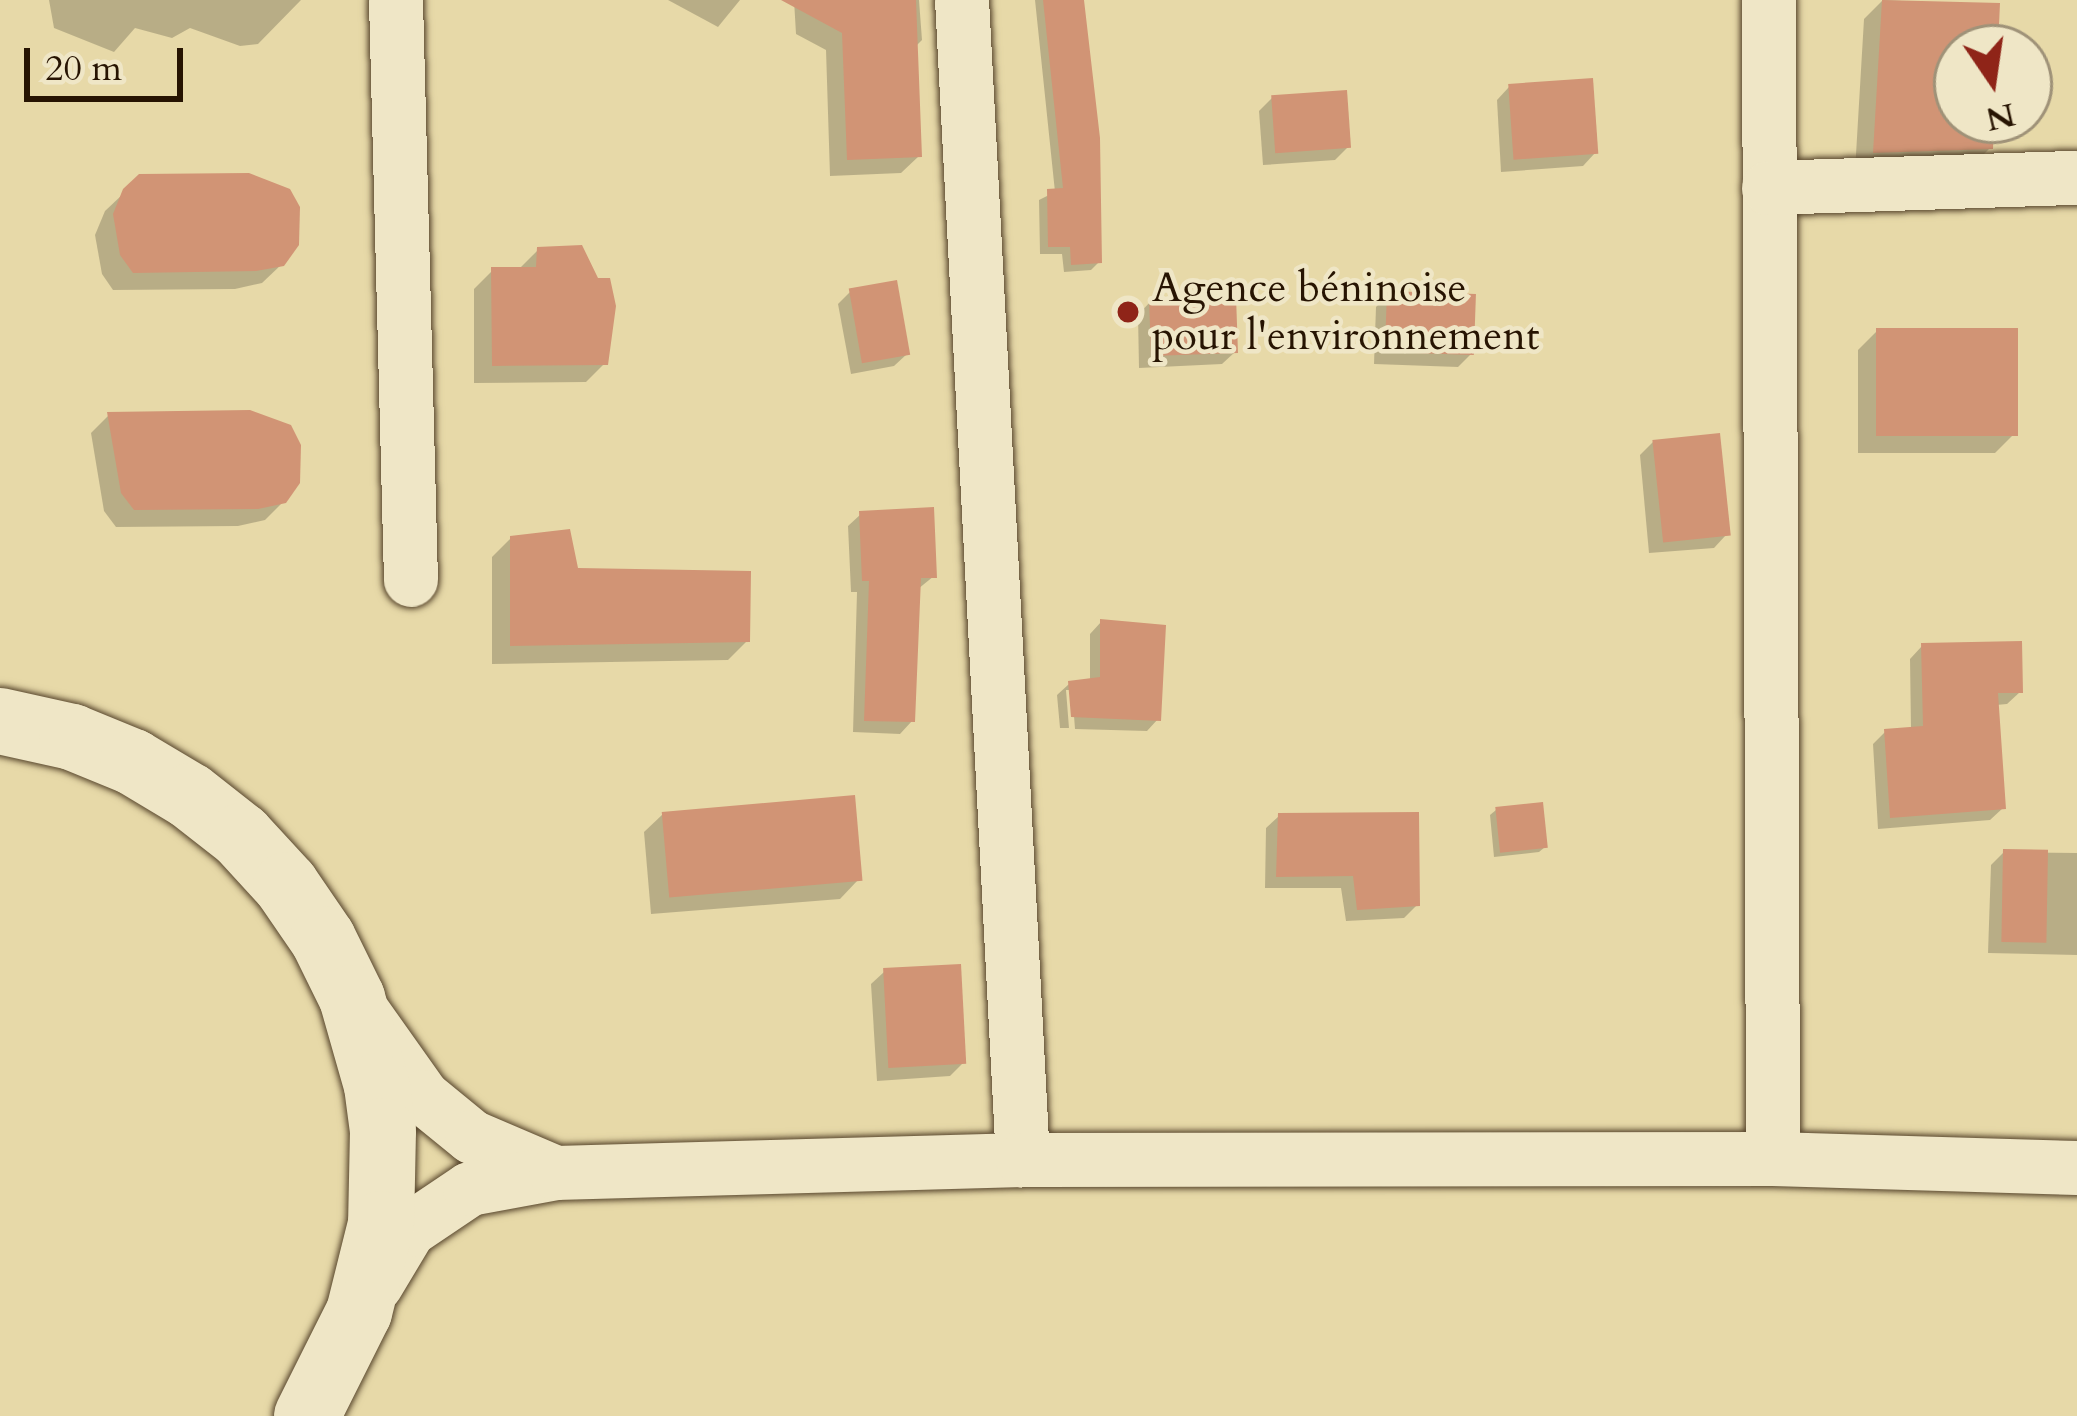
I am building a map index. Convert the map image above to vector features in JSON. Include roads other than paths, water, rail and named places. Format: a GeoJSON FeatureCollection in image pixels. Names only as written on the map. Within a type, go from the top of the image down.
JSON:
{"type":"FeatureCollection","features":[{"type":"Feature","properties":{"kind":"street"},"geometry":{"type":"LineString","coordinates":[[396,0],[410,580]]}},
{"type":"Feature","properties":{"kind":"street"},"geometry":{"type":"LineString","coordinates":[[962,0],[1023,1160]]}},
{"type":"Feature","properties":{"kind":"street"},"geometry":{"type":"LineString","coordinates":[[1768,0],[1773,1159]]}},
{"type":"Feature","properties":{"kind":"street"},"geometry":{"type":"LineString","coordinates":[[1769,188],[2077,178]]}},
{"type":"Feature","properties":{"kind":"street"},"geometry":{"type":"LineString","coordinates":[[0,721],[72,737],[133,762],[190,796],[241,836],[286,885],[323,939],[367,1041],[383,1131],[381,1223],[359,1312]]}},
{"type":"Feature","properties":{"kind":"street"},"geometry":{"type":"LineString","coordinates":[[352,998],[423,1096],[472,1137],[556,1173]]}},
{"type":"Feature","properties":{"kind":"street"},"geometry":{"type":"LineString","coordinates":[[307,1416],[359,1312],[409,1230],[470,1189],[556,1173],[1023,1160],[1773,1159],[2077,1168]]}},
{"type":"Feature","properties":{"kind":"place","name":"Agence béninoise pour l'environnement"},"geometry":{"type":"Point","coordinates":[1128,312]}}]}
